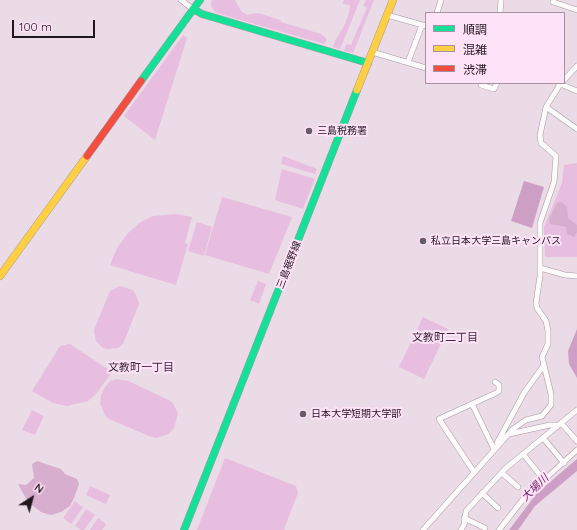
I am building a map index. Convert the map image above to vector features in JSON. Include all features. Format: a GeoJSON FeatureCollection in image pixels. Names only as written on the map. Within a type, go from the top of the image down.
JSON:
{"type":"FeatureCollection","features":[{"type":"Feature","properties":{"kind":"main road"},"geometry":{"type":"LineString","coordinates":[[0,276],[200,0]]}},
{"type":"Feature","properties":{"kind":"main road","name":"三島裾野線"},"geometry":{"type":"LineString","coordinates":[[181,530],[185,527],[393,0]]}},
{"type":"Feature","properties":{"kind":"main road"},"geometry":{"type":"LineString","coordinates":[[193,9],[202,14],[368,63]]}},
{"type":"Feature","properties":{"kind":"street"},"geometry":{"type":"LineString","coordinates":[[181,0],[193,9]]}},
{"type":"Feature","properties":{"kind":"street"},"geometry":{"type":"LineString","coordinates":[[437,12],[441,0]]}},
{"type":"Feature","properties":{"kind":"street"},"geometry":{"type":"LineString","coordinates":[[500,0],[500,12]]}},
{"type":"Feature","properties":{"kind":"street"},"geometry":{"type":"LineString","coordinates":[[553,2],[577,10]]}},
{"type":"Feature","properties":{"kind":"street"},"geometry":{"type":"LineString","coordinates":[[387,15],[424,25],[408,62]]}},
{"type":"Feature","properties":{"kind":"street"},"geometry":{"type":"LineString","coordinates":[[372,52],[425,68]]}},
{"type":"Feature","properties":{"kind":"street"},"geometry":{"type":"LineString","coordinates":[[565,78],[577,66]]}},
{"type":"Feature","properties":{"kind":"street"},"geometry":{"type":"LineString","coordinates":[[479,84],[494,89],[496,84]]}},
{"type":"Feature","properties":{"kind":"street"},"geometry":{"type":"LineString","coordinates":[[423,530],[494,448],[518,424],[526,420],[542,416],[551,405],[551,394],[542,355],[548,344],[546,321],[537,308],[540,268],[540,223],[554,182],[556,156],[541,143],[542,124],[546,107],[559,84]]}},
{"type":"Feature","properties":{"kind":"street"},"geometry":{"type":"LineString","coordinates":[[562,84],[577,91]]}},
{"type":"Feature","properties":{"kind":"street"},"geometry":{"type":"LineString","coordinates":[[546,107],[577,129]]}},
{"type":"Feature","properties":{"kind":"street"},"geometry":{"type":"LineString","coordinates":[[540,268],[565,275],[577,276]]}},
{"type":"Feature","properties":{"kind":"street"},"geometry":{"type":"LineString","coordinates":[[494,448],[524,393],[544,365]]}},
{"type":"Feature","properties":{"kind":"street"},"geometry":{"type":"LineString","coordinates":[[474,472],[439,419],[498,392],[499,385],[495,382]]}},
{"type":"Feature","properties":{"kind":"street"},"geometry":{"type":"LineString","coordinates":[[472,404],[494,448]]}},
{"type":"Feature","properties":{"kind":"street"},"geometry":{"type":"LineString","coordinates":[[461,530],[464,525],[466,511],[482,493],[502,473],[577,410]]}},
{"type":"Feature","properties":{"kind":"street"},"geometry":{"type":"LineString","coordinates":[[509,434],[550,425],[559,425],[577,441]]}},
{"type":"Feature","properties":{"kind":"street"},"geometry":{"type":"LineString","coordinates":[[544,438],[564,463]]}},
{"type":"Feature","properties":{"kind":"street"},"geometry":{"type":"LineString","coordinates":[[499,530],[524,498],[577,450]]}},
{"type":"Feature","properties":{"kind":"street"},"geometry":{"type":"LineString","coordinates":[[524,455],[544,480]]}},
{"type":"Feature","properties":{"kind":"street"},"geometry":{"type":"LineString","coordinates":[[502,473],[518,487]]}},
{"type":"Feature","properties":{"kind":"street"},"geometry":{"type":"LineString","coordinates":[[482,493],[498,508]]}},
{"type":"Feature","properties":{"kind":"street"},"geometry":{"type":"LineString","coordinates":[[464,518],[485,528]]}},
{"type":"Feature","properties":{"kind":"shaded area"},"geometry":{"type":"Polygon","coordinates":[[[212,0],[235,0],[241,11],[247,15],[258,13],[280,20],[281,22],[321,34],[327,39],[324,44],[220,14],[215,12],[211,6],[212,0]]]}},
{"type":"Feature","properties":{"kind":"shaded area"},"geometry":{"type":"Polygon","coordinates":[[[344,0],[360,0],[340,49],[333,47],[349,13],[350,5],[343,4],[344,0]]]}},
{"type":"Feature","properties":{"kind":"shaded area"},"geometry":{"type":"Polygon","coordinates":[[[366,0],[374,0],[353,53],[344,51],[346,44],[351,45],[367,8],[363,5],[366,0]]]}},
{"type":"Feature","properties":{"kind":"shaded area"},"geometry":{"type":"Polygon","coordinates":[[[183,35],[187,38],[155,140],[124,116],[183,35]]]}},
{"type":"Feature","properties":{"kind":"shaded area"},"geometry":{"type":"Polygon","coordinates":[[[283,156],[317,169],[315,174],[281,164],[283,156]]]}},
{"type":"Feature","properties":{"kind":"shaded area"},"geometry":{"type":"Polygon","coordinates":[[[577,163],[577,257],[545,257],[544,227],[562,183],[564,165],[577,163]]]}},
{"type":"Feature","properties":{"kind":"shaded area"},"geometry":{"type":"Polygon","coordinates":[[[282,169],[315,179],[303,209],[275,200],[282,169]]]}},
{"type":"Feature","properties":{"kind":"shaded area"},"geometry":{"type":"Polygon","coordinates":[[[524,181],[544,187],[532,228],[511,221],[524,181]]]}},
{"type":"Feature","properties":{"kind":"shaded area"},"geometry":{"type":"Polygon","coordinates":[[[222,197],[292,217],[269,274],[205,255],[222,197]]]}},
{"type":"Feature","properties":{"kind":"shaded area"},"geometry":{"type":"Polygon","coordinates":[[[561,202],[567,207],[568,218],[577,225],[577,232],[574,237],[567,234],[566,227],[550,224],[549,219],[557,203],[561,202]]]}},
{"type":"Feature","properties":{"kind":"shaded area"},"geometry":{"type":"Polygon","coordinates":[[[176,214],[192,217],[185,243],[188,244],[176,285],[110,265],[117,248],[128,233],[141,222],[153,216],[176,214]]]}},
{"type":"Feature","properties":{"kind":"shaded area"},"geometry":{"type":"Polygon","coordinates":[[[197,222],[212,227],[204,256],[188,251],[197,222]]]}},
{"type":"Feature","properties":{"kind":"shaded area"},"geometry":{"type":"Polygon","coordinates":[[[258,281],[266,284],[259,304],[250,300],[258,281]]]}},
{"type":"Feature","properties":{"kind":"shaded area"},"geometry":{"type":"Polygon","coordinates":[[[120,286],[133,290],[139,304],[123,344],[118,348],[103,348],[96,341],[94,330],[110,291],[120,286]]]}},
{"type":"Feature","properties":{"kind":"shaded area"},"geometry":{"type":"Polygon","coordinates":[[[423,317],[448,329],[424,379],[399,367],[423,317]]]}},
{"type":"Feature","properties":{"kind":"shaded area"},"geometry":{"type":"Polygon","coordinates":[[[577,329],[577,378],[569,364],[568,351],[577,329]]]}},
{"type":"Feature","properties":{"kind":"shaded area"},"geometry":{"type":"Polygon","coordinates":[[[70,344],[112,372],[96,394],[88,401],[67,406],[53,403],[32,391],[60,346],[70,344]]]}},
{"type":"Feature","properties":{"kind":"shaded area"},"geometry":{"type":"Polygon","coordinates":[[[117,379],[128,381],[173,403],[178,414],[174,428],[169,434],[156,438],[149,436],[109,419],[105,415],[100,403],[101,395],[110,381],[117,379]]]}},
{"type":"Feature","properties":{"kind":"shaded area"},"geometry":{"type":"Polygon","coordinates":[[[32,410],[44,416],[35,435],[22,430],[32,410]]]}},
{"type":"Feature","properties":{"kind":"shaded area"},"geometry":{"type":"Polygon","coordinates":[[[225,458],[296,486],[298,493],[284,529],[286,530],[197,530],[225,458]]]}},
{"type":"Feature","properties":{"kind":"shaded area"},"geometry":{"type":"Polygon","coordinates":[[[577,459],[577,471],[535,506],[518,530],[509,530],[537,493],[577,459]]]}},
{"type":"Feature","properties":{"kind":"shaded area"},"geometry":{"type":"Polygon","coordinates":[[[37,461],[61,469],[65,474],[77,479],[79,484],[74,498],[70,506],[61,512],[51,515],[41,512],[28,502],[18,484],[26,485],[34,478],[32,464],[37,461]]]}},
{"type":"Feature","properties":{"kind":"shaded area"},"geometry":{"type":"Polygon","coordinates":[[[90,486],[110,495],[106,504],[86,495],[90,486]]]}},
{"type":"Feature","properties":{"kind":"shaded area"},"geometry":{"type":"Polygon","coordinates":[[[75,501],[83,507],[71,524],[63,518],[75,501]]]}},
{"type":"Feature","properties":{"kind":"shaded area"},"geometry":{"type":"Polygon","coordinates":[[[86,509],[95,515],[84,530],[81,530],[75,526],[86,509]]]}},
{"type":"Feature","properties":{"kind":"shaded area"},"geometry":{"type":"Polygon","coordinates":[[[98,518],[106,524],[102,530],[90,530],[98,518]]]}},
{"type":"Feature","properties":{"kind":"traffic: fast"},"geometry":{"type":"LineString","coordinates":[[141,81],[200,0]]}},
{"type":"Feature","properties":{"kind":"traffic: fast"},"geometry":{"type":"LineString","coordinates":[[193,9],[202,14],[368,63]]}},
{"type":"Feature","properties":{"kind":"traffic: fast"},"geometry":{"type":"LineString","coordinates":[[184,530],[357,90]]}},
{"type":"Feature","properties":{"kind":"traffic: slow"},"geometry":{"type":"LineString","coordinates":[[357,90],[393,0]]}},
{"type":"Feature","properties":{"kind":"traffic: slow"},"geometry":{"type":"LineString","coordinates":[[0,276],[87,156]]}},
{"type":"Feature","properties":{"kind":"traffic: jam"},"geometry":{"type":"LineString","coordinates":[[87,156],[141,81]]}},
{"type":"Feature","properties":{"kind":"place","name":"三島税務署"},"geometry":{"type":"Point","coordinates":[309,131]}},
{"type":"Feature","properties":{"kind":"place","name":"私立日本大学三島キャンパス"},"geometry":{"type":"Point","coordinates":[423,241]}},
{"type":"Feature","properties":{"kind":"place","name":"日本大学短期大学部"},"geometry":{"type":"Point","coordinates":[303,414]}},
{"type":"Feature","properties":{"kind":"district","name":"文教町二丁目"},"geometry":{"type":"Point","coordinates":[445,338]}},
{"type":"Feature","properties":{"kind":"district","name":"文教町一丁目"},"geometry":{"type":"Point","coordinates":[141,368]}},
{"type":"Feature","properties":{"kind":"water label","name":"大場川"},"geometry":{"type":"Point","coordinates":[535,488]}}]}
